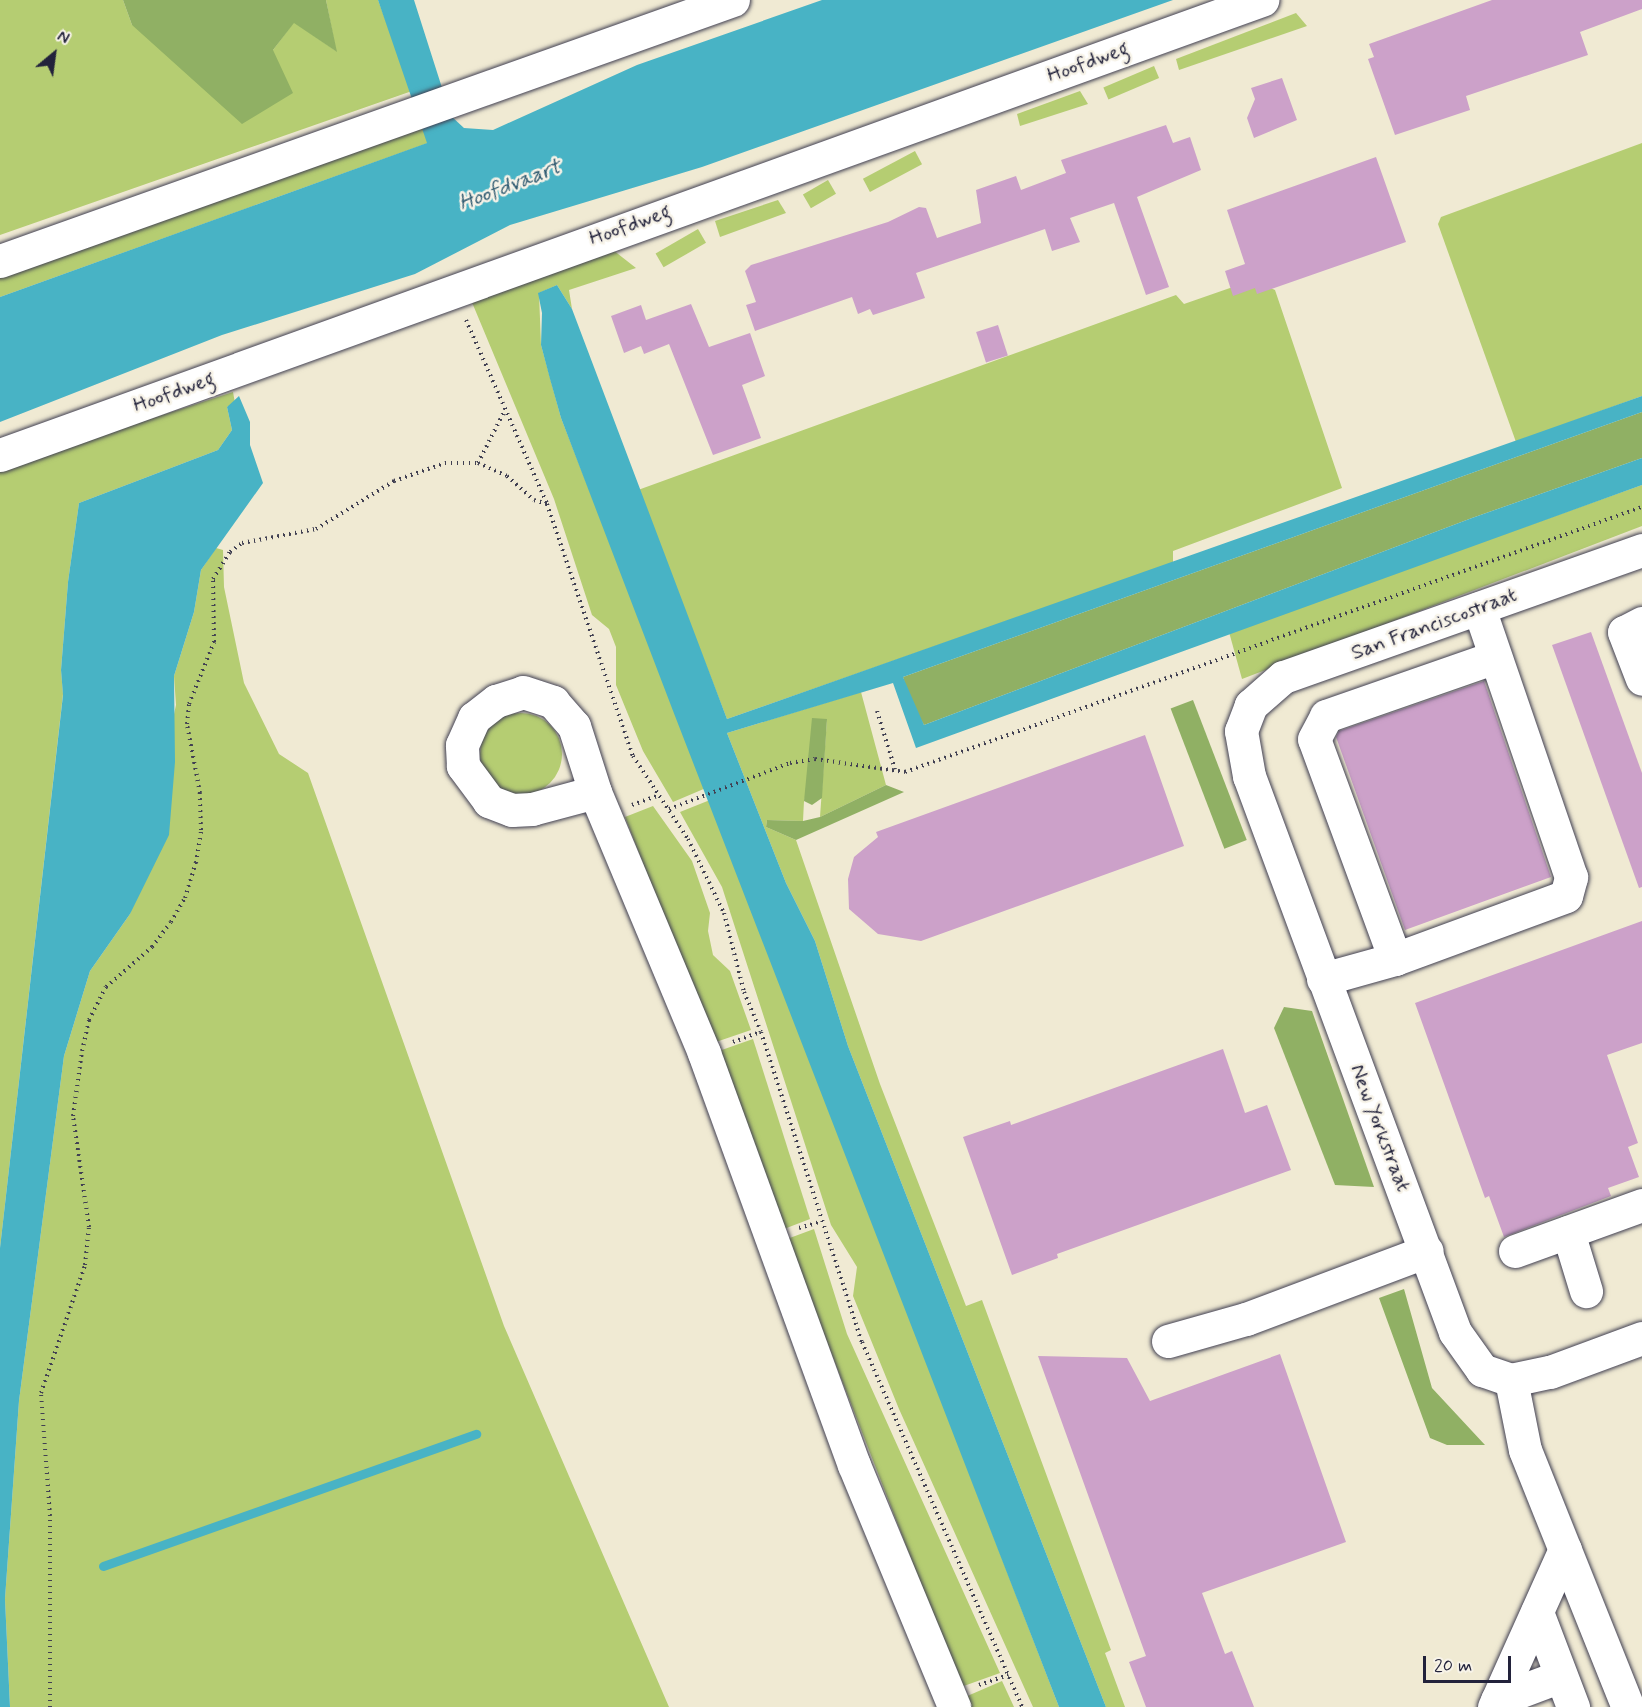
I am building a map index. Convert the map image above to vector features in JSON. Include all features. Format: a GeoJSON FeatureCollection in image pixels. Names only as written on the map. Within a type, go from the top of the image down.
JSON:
{"type":"FeatureCollection","features":[{"type":"Feature","properties":{"kind":"street"},"geometry":{"type":"LineString","coordinates":[[0,261],[458,96],[733,0]]}},
{"type":"Feature","properties":{"kind":"street","name":"Hoofdweg"},"geometry":{"type":"LineString","coordinates":[[0,455],[453,289],[1262,0]]}},
{"type":"Feature","properties":{"kind":"street","name":"San Franciscostraat"},"geometry":{"type":"LineString","coordinates":[[1244,720],[1259,695],[1283,677],[1642,550]]}},
{"type":"Feature","properties":{"kind":"street"},"geometry":{"type":"LineString","coordinates":[[1323,979],[1395,959],[1566,896],[1571,877],[1479,608]]}},
{"type":"Feature","properties":{"kind":"street"},"geometry":{"type":"LineString","coordinates":[[1642,623],[1624,632],[1642,680]]}},
{"type":"Feature","properties":{"kind":"street"},"geometry":{"type":"LineString","coordinates":[[1395,959],[1314,740],[1326,716],[1495,657]]}},
{"type":"Feature","properties":{"kind":"street","name":"New Yorkstraat"},"geometry":{"type":"LineString","coordinates":[[1244,720],[1244,758],[1323,979],[1427,1251],[1455,1332],[1482,1370],[1511,1380]]}},
{"type":"Feature","properties":{"kind":"street"},"geometry":{"type":"LineString","coordinates":[[595,792],[704,1053],[854,1465],[954,1707]]}},
{"type":"Feature","properties":{"kind":"street"},"geometry":{"type":"LineString","coordinates":[[1515,1251],[1642,1205]]}},
{"type":"Feature","properties":{"kind":"street"},"geometry":{"type":"LineString","coordinates":[[1568,1232],[1587,1291]]}},
{"type":"Feature","properties":{"kind":"street"},"geometry":{"type":"LineString","coordinates":[[1168,1341],[1246,1319],[1427,1251]]}},
{"type":"Feature","properties":{"kind":"street"},"geometry":{"type":"LineString","coordinates":[[1628,1707],[1525,1450],[1511,1380],[1550,1372],[1642,1338]]}},
{"type":"Feature","properties":{"kind":"street"},"geometry":{"type":"LineString","coordinates":[[1496,1704],[1565,1549]]}},
{"type":"Feature","properties":{"kind":"street"},"geometry":{"type":"LineString","coordinates":[[1536,1612],[1573,1707]]}},
{"type":"Feature","properties":{"kind":"street"},"geometry":{"type":"LineString","coordinates":[[1496,1704],[1561,1676]]}},
{"type":"Feature","properties":{"kind":"path"},"geometry":{"type":"LineString","coordinates":[[453,289],[504,411],[548,504],[633,756],[669,808],[724,913],[744,992],[761,1032],[862,1342],[1022,1707]]}},
{"type":"Feature","properties":{"kind":"path"},"geometry":{"type":"LineString","coordinates":[[478,463],[504,411]]}},
{"type":"Feature","properties":{"kind":"path"},"geometry":{"type":"LineString","coordinates":[[50,1707],[50,1516],[41,1393],[85,1265],[89,1227],[73,1116],[82,1051],[89,1020],[106,987],[152,947],[165,931],[185,898],[196,863],[201,830],[200,793],[188,724],[189,704],[214,642],[213,579],[230,552],[242,543],[316,529],[394,481],[445,463],[478,463],[507,476],[534,500],[548,504]]}},
{"type":"Feature","properties":{"kind":"path"},"geometry":{"type":"LineString","coordinates":[[669,808],[790,763],[815,759],[905,772],[1642,507]]}},
{"type":"Feature","properties":{"kind":"path"},"geometry":{"type":"LineString","coordinates":[[877,711],[895,769]]}},
{"type":"Feature","properties":{"kind":"green space"},"geometry":{"type":"Polygon","coordinates":[[[0,0],[123,0],[132,25],[273,50],[294,22],[336,51],[326,0],[378,0],[412,91],[0,235],[0,0]]]}},
{"type":"Feature","properties":{"kind":"green space"},"geometry":{"type":"Polygon","coordinates":[[[123,0],[326,0],[337,52],[294,23],[273,50],[293,93],[242,124],[132,25],[123,0]]]}},
{"type":"Feature","properties":{"kind":"green space"},"geometry":{"type":"Polygon","coordinates":[[[1296,13],[1307,26],[1179,70],[1176,59],[1296,13]]]}},
{"type":"Feature","properties":{"kind":"green space"},"geometry":{"type":"Polygon","coordinates":[[[1154,66],[1159,78],[1108,99],[1103,87],[1154,66]]]}},
{"type":"Feature","properties":{"kind":"green space"},"geometry":{"type":"Polygon","coordinates":[[[1080,91],[1088,104],[1020,126],[1017,114],[1080,91]]]}},
{"type":"Feature","properties":{"kind":"green space"},"geometry":{"type":"Polygon","coordinates":[[[424,126],[428,143],[0,297],[0,274],[424,126]]]}},
{"type":"Feature","properties":{"kind":"green space"},"geometry":{"type":"Polygon","coordinates":[[[1642,143],[1642,396],[1516,442],[1438,224],[1441,217],[1642,143]]]}},
{"type":"Feature","properties":{"kind":"green space"},"geometry":{"type":"Polygon","coordinates":[[[915,151],[922,164],[870,192],[863,179],[915,151]]]}},
{"type":"Feature","properties":{"kind":"green space"},"geometry":{"type":"Polygon","coordinates":[[[828,180],[836,194],[811,208],[803,194],[828,180]]]}},
{"type":"Feature","properties":{"kind":"green space"},"geometry":{"type":"Polygon","coordinates":[[[778,200],[786,213],[720,237],[715,221],[778,200]]]}},
{"type":"Feature","properties":{"kind":"green space"},"geometry":{"type":"Polygon","coordinates":[[[698,229],[706,243],[664,267],[656,254],[698,229]]]}},
{"type":"Feature","properties":{"kind":"green space"},"geometry":{"type":"Polygon","coordinates":[[[613,250],[636,268],[569,290],[572,309],[557,285],[539,293],[541,345],[561,418],[706,788],[673,802],[643,751],[616,685],[616,647],[609,629],[592,615],[554,499],[471,300],[613,250]]]}},
{"type":"Feature","properties":{"kind":"green space"},"geometry":{"type":"Polygon","coordinates":[[[1253,280],[1275,290],[1342,488],[1173,551],[1173,563],[727,719],[638,490],[1176,295],[1184,304],[1253,280]]]}},
{"type":"Feature","properties":{"kind":"green space"},"geometry":{"type":"Polygon","coordinates":[[[233,392],[235,403],[227,407],[232,430],[218,450],[79,503],[68,582],[61,670],[63,694],[0,1248],[0,468],[233,392]]]}},
{"type":"Feature","properties":{"kind":"green space"},"geometry":{"type":"Polygon","coordinates":[[[1642,412],[1642,458],[1472,518],[924,725],[910,700],[903,677],[1642,412]]]}},
{"type":"Feature","properties":{"kind":"green space"},"geometry":{"type":"Polygon","coordinates":[[[1642,485],[1642,526],[1242,679],[1229,632],[1642,485]]]}},
{"type":"Feature","properties":{"kind":"green space"},"geometry":{"type":"Polygon","coordinates":[[[216,548],[223,550],[224,587],[244,683],[279,754],[308,773],[504,1326],[669,1707],[10,1707],[5,1599],[19,1401],[64,1056],[90,971],[130,914],[176,705],[174,676],[194,612],[201,570],[216,548]]]}},
{"type":"Feature","properties":{"kind":"green space"},"geometry":{"type":"Polygon","coordinates":[[[861,692],[886,785],[820,817],[827,719],[804,801],[803,821],[767,820],[766,827],[796,840],[880,1084],[966,1306],[982,1300],[1111,1650],[1105,1653],[1125,1707],[1106,1707],[848,1046],[815,941],[786,883],[727,733],[861,692]]]}},
{"type":"Feature","properties":{"kind":"green space"},"geometry":{"type":"Polygon","coordinates":[[[1193,700],[1247,840],[1224,849],[1171,709],[1193,700]]]}},
{"type":"Feature","properties":{"kind":"green space"},"geometry":{"type":"Polygon","coordinates":[[[513,713],[529,713],[544,720],[555,731],[562,746],[559,770],[550,783],[529,795],[513,795],[498,788],[487,777],[480,762],[480,746],[487,731],[498,720],[513,713]]]}},
{"type":"Feature","properties":{"kind":"green space"},"geometry":{"type":"Polygon","coordinates":[[[812,718],[827,719],[822,798],[812,805],[804,801],[812,718]]]}},
{"type":"Feature","properties":{"kind":"green space"},"geometry":{"type":"Polygon","coordinates":[[[886,785],[904,792],[796,840],[766,827],[767,820],[803,821],[820,817],[886,785]]]}},
{"type":"Feature","properties":{"kind":"green space"},"geometry":{"type":"Polygon","coordinates":[[[710,800],[1059,1707],[1033,1707],[899,1409],[853,1296],[857,1267],[831,1225],[722,887],[680,812],[710,800]]]}},
{"type":"Feature","properties":{"kind":"green space"},"geometry":{"type":"Polygon","coordinates":[[[653,806],[692,861],[710,913],[708,931],[713,955],[730,971],[751,1030],[713,1043],[625,817],[653,806]]]}},
{"type":"Feature","properties":{"kind":"green space"},"geometry":{"type":"Polygon","coordinates":[[[1284,1007],[1312,1011],[1374,1187],[1335,1185],[1274,1028],[1284,1007]]]}},
{"type":"Feature","properties":{"kind":"green space"},"geometry":{"type":"Polygon","coordinates":[[[753,1039],[810,1219],[784,1229],[716,1052],[753,1039]]]}},
{"type":"Feature","properties":{"kind":"green space"},"geometry":{"type":"Polygon","coordinates":[[[814,1229],[847,1334],[1000,1673],[961,1687],[787,1239],[814,1229]]]}},
{"type":"Feature","properties":{"kind":"green space"},"geometry":{"type":"Polygon","coordinates":[[[1404,1289],[1432,1388],[1485,1445],[1447,1445],[1430,1438],[1379,1298],[1404,1289]]]}},
{"type":"Feature","properties":{"kind":"green space"},"geometry":{"type":"Polygon","coordinates":[[[1002,1681],[1014,1707],[969,1707],[965,1697],[1002,1681]]]}},
{"type":"Feature","properties":{"kind":"water","name":"Hoofdvaart"},"geometry":{"type":"Polygon","coordinates":[[[378,0],[414,0],[451,116],[464,128],[493,130],[637,65],[822,0],[1173,0],[702,167],[510,225],[415,274],[222,335],[0,422],[0,297],[427,143],[378,0]]]}},
{"type":"Feature","properties":{"kind":"water"},"geometry":{"type":"Polygon","coordinates":[[[557,285],[572,309],[727,719],[1642,396],[1642,412],[903,677],[924,725],[1472,518],[1642,458],[1642,485],[916,748],[893,683],[727,733],[786,883],[815,941],[848,1046],[1106,1707],[1059,1707],[675,716],[561,418],[550,379],[541,345],[542,313],[538,293],[557,285]]]}},
{"type":"Feature","properties":{"kind":"water"},"geometry":{"type":"Polygon","coordinates":[[[239,396],[250,422],[250,445],[263,483],[201,570],[194,612],[174,676],[175,762],[169,835],[130,914],[90,971],[64,1056],[19,1401],[5,1599],[10,1707],[0,1707],[0,1248],[63,695],[61,670],[68,582],[79,503],[218,450],[232,430],[227,407],[239,396]]]}},
{"type":"Feature","properties":{"kind":"building"},"geometry":{"type":"Polygon","coordinates":[[[1492,0],[1642,0],[1642,9],[1580,32],[1588,55],[1466,96],[1470,110],[1395,135],[1368,59],[1374,57],[1369,44],[1492,0]]]}},
{"type":"Feature","properties":{"kind":"building"},"geometry":{"type":"Polygon","coordinates":[[[1282,78],[1297,120],[1254,138],[1247,118],[1255,99],[1251,88],[1282,78]]]}},
{"type":"Feature","properties":{"kind":"building"},"geometry":{"type":"Polygon","coordinates":[[[1166,125],[1173,143],[1190,137],[1201,170],[1137,197],[1169,287],[1146,295],[1114,203],[1070,218],[1080,242],[1052,251],[1045,229],[916,273],[925,298],[873,315],[870,309],[858,314],[852,297],[755,331],[746,305],[756,302],[745,271],[751,265],[888,222],[919,207],[926,208],[937,238],[981,223],[976,190],[1016,176],[1021,190],[1066,173],[1061,160],[1166,125]]]}},
{"type":"Feature","properties":{"kind":"building"},"geometry":{"type":"Polygon","coordinates":[[[1376,157],[1406,242],[1257,294],[1255,288],[1233,296],[1225,271],[1245,264],[1227,210],[1376,157]]]}},
{"type":"Feature","properties":{"kind":"building"},"geometry":{"type":"Polygon","coordinates":[[[691,304],[709,347],[750,333],[765,376],[742,385],[761,438],[713,455],[669,344],[644,354],[641,346],[624,353],[611,316],[641,305],[646,320],[691,304]]]}},
{"type":"Feature","properties":{"kind":"building"},"geometry":{"type":"Polygon","coordinates":[[[998,325],[1008,355],[986,363],[976,332],[998,325]]]}},
{"type":"Feature","properties":{"kind":"building"},"geometry":{"type":"Polygon","coordinates":[[[1591,632],[1642,773],[1642,887],[1639,888],[1552,645],[1591,632]]]}},
{"type":"Feature","properties":{"kind":"building"},"geometry":{"type":"Polygon","coordinates":[[[1484,681],[1551,877],[1405,930],[1336,737],[1339,731],[1484,681]]]}},
{"type":"Feature","properties":{"kind":"building"},"geometry":{"type":"Polygon","coordinates":[[[1145,735],[1184,846],[921,941],[878,934],[849,909],[848,879],[854,857],[878,837],[876,832],[1145,735]]]}},
{"type":"Feature","properties":{"kind":"building"},"geometry":{"type":"Polygon","coordinates":[[[1642,921],[1642,1043],[1607,1055],[1638,1143],[1628,1147],[1639,1177],[1608,1188],[1611,1196],[1504,1237],[1489,1196],[1485,1198],[1415,1003],[1642,921]]]}},
{"type":"Feature","properties":{"kind":"building"},"geometry":{"type":"Polygon","coordinates":[[[1223,1049],[1245,1113],[1267,1105],[1291,1170],[1057,1254],[1058,1258],[1012,1275],[963,1137],[1010,1121],[1011,1125],[1223,1049]]]}},
{"type":"Feature","properties":{"kind":"building"},"geometry":{"type":"Polygon","coordinates":[[[1280,1354],[1346,1542],[1202,1593],[1225,1654],[1232,1651],[1254,1707],[1146,1707],[1129,1662],[1146,1656],[1038,1356],[1127,1358],[1150,1401],[1280,1354]]]}},
{"type":"Feature","properties":{"kind":"waterway"},"geometry":{"type":"LineString","coordinates":[[103,1566],[476,1434]]}}]}
